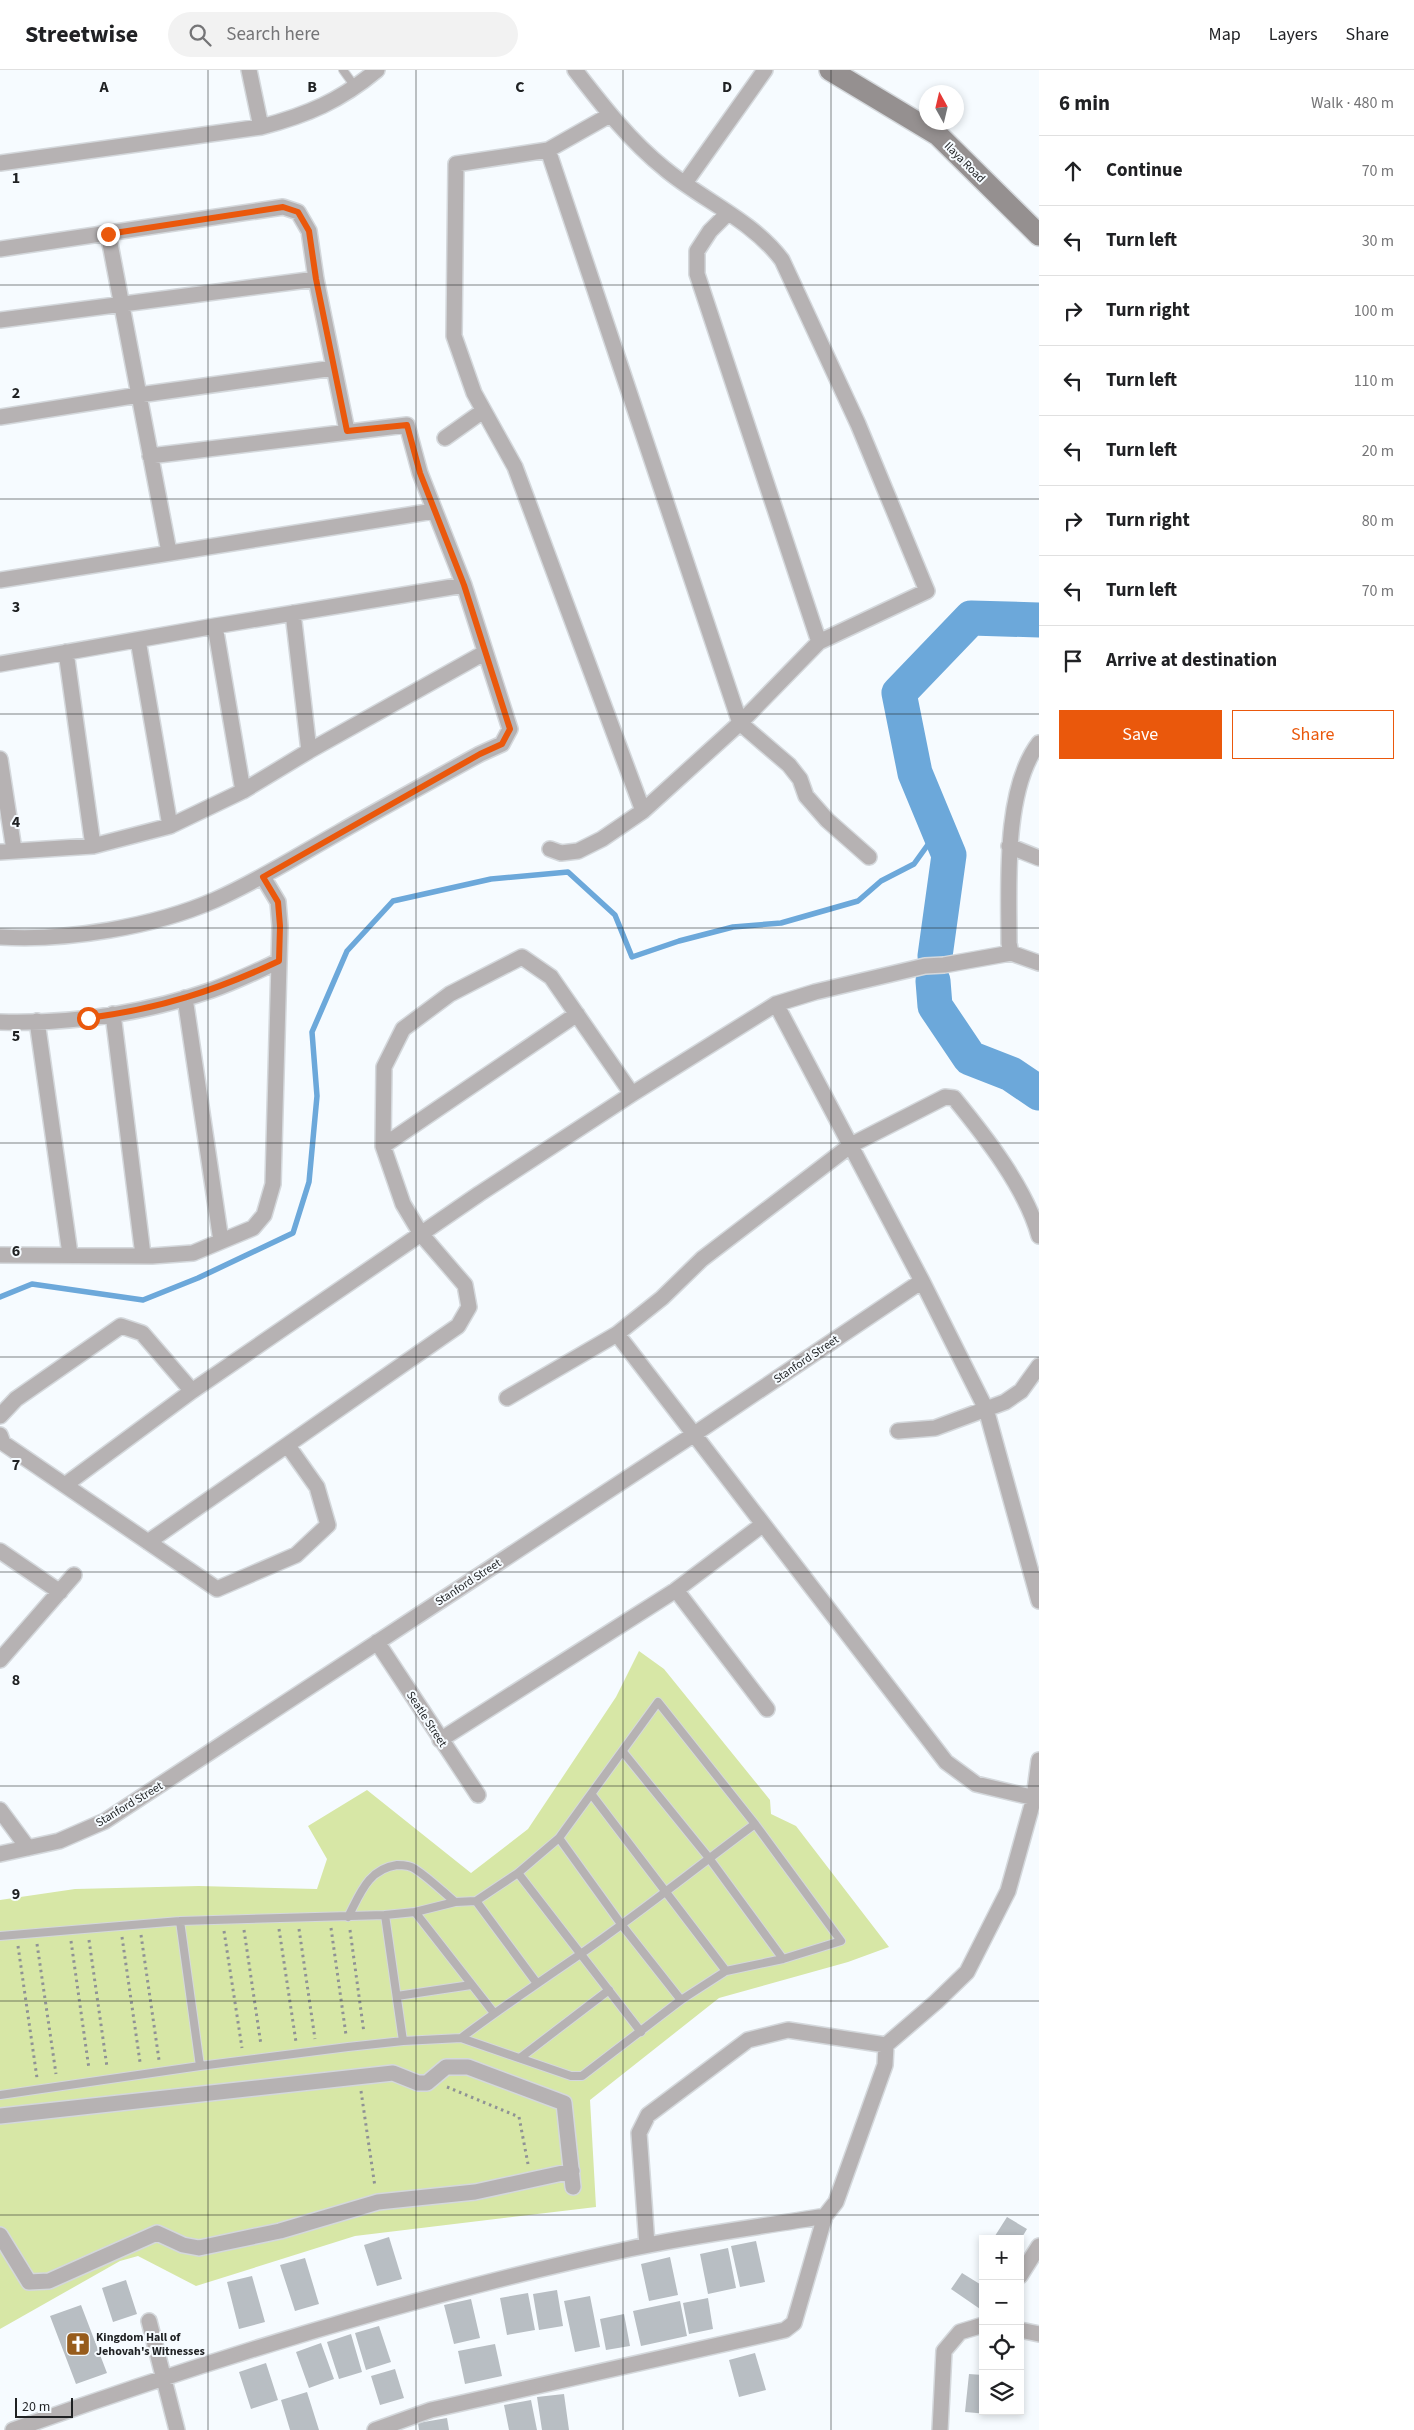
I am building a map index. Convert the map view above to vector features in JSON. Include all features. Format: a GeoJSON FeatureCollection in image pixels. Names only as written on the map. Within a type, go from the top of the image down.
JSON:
{"type":"FeatureCollection","features":[{"type":"Feature","properties":{"kind":"street"},"geometry":{"type":"LineString","coordinates":[[249,70],[261,127]]}},
{"type":"Feature","properties":{"kind":"street"},"geometry":{"type":"LineString","coordinates":[[0,163],[261,127],[302,116],[356,88],[377,70]]}},
{"type":"Feature","properties":{"kind":"street"},"geometry":{"type":"LineString","coordinates":[[550,849],[561,853],[591,846],[643,810],[740,723],[819,642],[927,591],[858,424],[782,260],[764,240],[664,168],[610,115],[575,70]]}},
{"type":"Feature","properties":{"kind":"street"},"geometry":{"type":"LineString","coordinates":[[685,183],[765,70]]}},
{"type":"Feature","properties":{"kind":"street","name":"Ilaya Road"},"geometry":{"type":"LineString","coordinates":[[830,70],[938,135],[1039,236]]}},
{"type":"Feature","properties":{"kind":"street"},"geometry":{"type":"LineString","coordinates":[[610,115],[548,150],[456,164],[454,168],[454,336],[483,411],[515,468],[643,810]]}},
{"type":"Feature","properties":{"kind":"street"},"geometry":{"type":"LineString","coordinates":[[548,150],[740,723],[789,765],[800,779],[806,796],[827,820],[869,857]]}},
{"type":"Feature","properties":{"kind":"street"},"geometry":{"type":"LineString","coordinates":[[0,249],[283,207],[298,212],[309,231],[316,279],[347,431]]}},
{"type":"Feature","properties":{"kind":"street"},"geometry":{"type":"LineString","coordinates":[[728,213],[710,231],[697,251],[697,274],[819,642]]}},
{"type":"Feature","properties":{"kind":"street"},"geometry":{"type":"LineString","coordinates":[[108,234],[169,552]]}},
{"type":"Feature","properties":{"kind":"street"},"geometry":{"type":"LineString","coordinates":[[0,320],[316,279]]}},
{"type":"Feature","properties":{"kind":"street"},"geometry":{"type":"LineString","coordinates":[[0,417],[139,395],[334,368]]}},
{"type":"Feature","properties":{"kind":"street"},"geometry":{"type":"LineString","coordinates":[[445,438],[483,411]]}},
{"type":"Feature","properties":{"kind":"street"},"geometry":{"type":"LineString","coordinates":[[0,937],[68,936],[166,917],[213,901],[263,877],[338,833],[480,754],[502,744],[510,729],[464,585],[420,473],[407,425],[150,456]]}},
{"type":"Feature","properties":{"kind":"street"},"geometry":{"type":"LineString","coordinates":[[0,580],[434,511]]}},
{"type":"Feature","properties":{"kind":"street"},"geometry":{"type":"LineString","coordinates":[[0,664],[464,585]]}},
{"type":"Feature","properties":{"kind":"street"},"geometry":{"type":"LineString","coordinates":[[293,613],[309,751]]}},
{"type":"Feature","properties":{"kind":"street"},"geometry":{"type":"LineString","coordinates":[[215,626],[243,791]]}},
{"type":"Feature","properties":{"kind":"street"},"geometry":{"type":"LineString","coordinates":[[138,640],[170,826]]}},
{"type":"Feature","properties":{"kind":"street"},"geometry":{"type":"LineString","coordinates":[[66,652],[93,846]]}},
{"type":"Feature","properties":{"kind":"street"},"geometry":{"type":"LineString","coordinates":[[0,759],[7,851],[93,846],[170,826],[243,791],[309,751],[484,652]]}},
{"type":"Feature","properties":{"kind":"street"},"geometry":{"type":"LineString","coordinates":[[1011,953],[1009,943],[1009,846],[1016,796],[1037,749]]}},
{"type":"Feature","properties":{"kind":"street"},"geometry":{"type":"LineString","coordinates":[[1009,846],[1039,858]]}},
{"type":"Feature","properties":{"kind":"street"},"geometry":{"type":"LineString","coordinates":[[0,1255],[143,1256],[193,1253],[253,1228],[264,1215],[273,1184],[280,926],[278,902],[263,877]]}},
{"type":"Feature","properties":{"kind":"street"},"geometry":{"type":"LineString","coordinates":[[65,1485],[192,1391],[422,1234],[632,1094],[776,1004],[925,966],[944,965],[1011,953],[1039,963]]}},
{"type":"Feature","properties":{"kind":"street"},"geometry":{"type":"LineString","coordinates":[[148,1542],[458,1326],[469,1307],[465,1285],[422,1234],[402,1204],[383,1146],[384,1067],[403,1028],[450,994],[522,957],[551,977],[632,1094]]}},
{"type":"Feature","properties":{"kind":"street"},"geometry":{"type":"LineString","coordinates":[[0,1022],[37,1021],[113,1014],[185,998],[237,981],[279,961]]}},
{"type":"Feature","properties":{"kind":"street"},"geometry":{"type":"LineString","coordinates":[[185,998],[221,1241]]}},
{"type":"Feature","properties":{"kind":"street"},"geometry":{"type":"LineString","coordinates":[[776,1004],[922,1281],[986,1410],[1038,1594]]}},
{"type":"Feature","properties":{"kind":"street"},"geometry":{"type":"LineString","coordinates":[[113,1014],[143,1256]]}},
{"type":"Feature","properties":{"kind":"street"},"geometry":{"type":"LineString","coordinates":[[383,1146],[577,1014]]}},
{"type":"Feature","properties":{"kind":"street"},"geometry":{"type":"LineString","coordinates":[[37,1021],[70,1254]]}},
{"type":"Feature","properties":{"kind":"street"},"geometry":{"type":"LineString","coordinates":[[507,1398],[618,1334],[662,1298],[702,1259],[851,1145],[945,1097],[954,1098],[985,1136],[1033,1215],[1039,1236]]}},
{"type":"Feature","properties":{"kind":"street","name":"Stanford Street"},"geometry":{"type":"LineString","coordinates":[[0,1854],[59,1841],[105,1821],[693,1435],[922,1281]]}},
{"type":"Feature","properties":{"kind":"street"},"geometry":{"type":"LineString","coordinates":[[0,1416],[16,1399],[121,1326],[142,1334],[192,1391]]}},
{"type":"Feature","properties":{"kind":"street"},"geometry":{"type":"LineString","coordinates":[[618,1334],[693,1435],[946,1762],[976,1784],[1037,1799]]}},
{"type":"Feature","properties":{"kind":"street"},"geometry":{"type":"LineString","coordinates":[[898,1431],[935,1428],[1005,1402],[1021,1391],[1039,1366]]}},
{"type":"Feature","properties":{"kind":"street"},"geometry":{"type":"LineString","coordinates":[[0,1435],[3,1443],[217,1589],[296,1555],[328,1525],[317,1487],[288,1446]]}},
{"type":"Feature","properties":{"kind":"street"},"geometry":{"type":"LineString","coordinates":[[440,1740],[676,1590],[762,1525]]}},
{"type":"Feature","properties":{"kind":"street"},"geometry":{"type":"LineString","coordinates":[[0,1551],[60,1592]]}},
{"type":"Feature","properties":{"kind":"street"},"geometry":{"type":"LineString","coordinates":[[0,1660],[74,1575]]}},
{"type":"Feature","properties":{"kind":"street"},"geometry":{"type":"LineString","coordinates":[[676,1590],[767,1709]]}},
{"type":"Feature","properties":{"kind":"street","name":"Seatle Street"},"geometry":{"type":"LineString","coordinates":[[377,1642],[478,1795]]}},
{"type":"Feature","properties":{"kind":"street"},"geometry":{"type":"LineString","coordinates":[[375,2430],[431,2410],[784,2330],[794,2323],[825,2216],[836,2202],[885,2065],[886,2044],[936,2002],[967,1972],[1008,1891],[1037,1799],[1039,1760]]}},
{"type":"Feature","properties":{"kind":"street"},"geometry":{"type":"LineString","coordinates":[[0,1810],[28,1848]]}},
{"type":"Feature","properties":{"kind":"street"},"geometry":{"type":"LineString","coordinates":[[647,2245],[639,2132],[648,2115],[748,2040],[788,2030],[886,2044]]}},
{"type":"Feature","properties":{"kind":"street"},"geometry":{"type":"LineString","coordinates":[[0,2116],[393,2073],[418,2084],[430,2080],[446,2067],[468,2067],[564,2103],[573,2187]]}},
{"type":"Feature","properties":{"kind":"street"},"geometry":{"type":"LineString","coordinates":[[0,2235],[30,2282],[49,2281],[157,2233],[182,2245],[199,2248],[280,2231],[378,2202],[475,2192],[572,2171]]}},
{"type":"Feature","properties":{"kind":"street"},"geometry":{"type":"LineString","coordinates":[[13,2430],[162,2376],[452,2290],[647,2245],[825,2216]]}},
{"type":"Feature","properties":{"kind":"street"},"geometry":{"type":"LineString","coordinates":[[1024,2270],[1039,2246]]}},
{"type":"Feature","properties":{"kind":"street"},"geometry":{"type":"LineString","coordinates":[[149,2321],[177,2430]]}},
{"type":"Feature","properties":{"kind":"street"},"geometry":{"type":"LineString","coordinates":[[940,2430],[944,2351],[960,2332],[979,2326]]}},
{"type":"Feature","properties":{"kind":"street"},"geometry":{"type":"LineString","coordinates":[[1024,2331],[1039,2334]]}},
{"type":"Feature","properties":{"kind":"lane"},"geometry":{"type":"LineString","coordinates":[[343,70],[356,88]]}},
{"type":"Feature","properties":{"kind":"lane"},"geometry":{"type":"LineString","coordinates":[[0,1936],[180,1921],[385,1915],[415,1912],[454,1902],[476,1901],[518,1873],[559,1838],[658,1702],[755,1824],[841,1941],[783,1959],[726,1971],[681,2000],[582,2076],[571,2076],[461,2038],[402,2041],[244,2060],[0,2095]]}},
{"type":"Feature","properties":{"kind":"lane"},"geometry":{"type":"LineString","coordinates":[[623,1752],[709,1858],[783,1959]]}},
{"type":"Feature","properties":{"kind":"lane"},"geometry":{"type":"LineString","coordinates":[[592,1795],[664,1893],[726,1971]]}},
{"type":"Feature","properties":{"kind":"lane"},"geometry":{"type":"LineString","coordinates":[[461,2038],[536,1982],[581,1953],[664,1893],[755,1824]]}},
{"type":"Feature","properties":{"kind":"lane"},"geometry":{"type":"LineString","coordinates":[[559,1838],[621,1924],[681,2000]]}},
{"type":"Feature","properties":{"kind":"lane"},"geometry":{"type":"LineString","coordinates":[[348,1917],[366,1881],[377,1872],[392,1866],[404,1865],[414,1868],[454,1902]]}},
{"type":"Feature","properties":{"kind":"lane"},"geometry":{"type":"LineString","coordinates":[[518,1873],[641,2032]]}},
{"type":"Feature","properties":{"kind":"lane"},"geometry":{"type":"LineString","coordinates":[[476,1901],[536,1982]]}},
{"type":"Feature","properties":{"kind":"lane"},"geometry":{"type":"LineString","coordinates":[[415,1912],[494,2013]]}},
{"type":"Feature","properties":{"kind":"lane"},"geometry":{"type":"LineString","coordinates":[[385,1915],[402,2041]]}},
{"type":"Feature","properties":{"kind":"lane"},"geometry":{"type":"LineString","coordinates":[[180,1921],[200,2066]]}},
{"type":"Feature","properties":{"kind":"lane"},"geometry":{"type":"LineString","coordinates":[[397,1996],[471,1984]]}},
{"type":"Feature","properties":{"kind":"lane"},"geometry":{"type":"LineString","coordinates":[[520,2058],[609,1990]]}},
{"type":"Feature","properties":{"kind":"path"},"geometry":{"type":"LineString","coordinates":[[329,1917],[348,2048]]}},
{"type":"Feature","properties":{"kind":"path"},"geometry":{"type":"LineString","coordinates":[[348,1917],[366,2045]]}},
{"type":"Feature","properties":{"kind":"path"},"geometry":{"type":"LineString","coordinates":[[298,1918],[317,2052]]}},
{"type":"Feature","properties":{"kind":"path"},"geometry":{"type":"LineString","coordinates":[[278,1919],[298,2054]]}},
{"type":"Feature","properties":{"kind":"path"},"geometry":{"type":"LineString","coordinates":[[222,1920],[244,2060]]}},
{"type":"Feature","properties":{"kind":"path"},"geometry":{"type":"LineString","coordinates":[[242,1920],[264,2058]]}},
{"type":"Feature","properties":{"kind":"path"},"geometry":{"type":"LineString","coordinates":[[140,1925],[161,2072]]}},
{"type":"Feature","properties":{"kind":"path"},"geometry":{"type":"LineString","coordinates":[[120,1926],[142,2074]]}},
{"type":"Feature","properties":{"kind":"path"},"geometry":{"type":"LineString","coordinates":[[88,1929],[109,2079]]}},
{"type":"Feature","properties":{"kind":"path"},"geometry":{"type":"LineString","coordinates":[[69,1931],[91,2082]]}},
{"type":"Feature","properties":{"kind":"path"},"geometry":{"type":"LineString","coordinates":[[35,1934],[58,2087]]}},
{"type":"Feature","properties":{"kind":"path"},"geometry":{"type":"LineString","coordinates":[[16,1935],[38,2090]]}},
{"type":"Feature","properties":{"kind":"path"},"geometry":{"type":"LineString","coordinates":[[359,2077],[378,2202]]}},
{"type":"Feature","properties":{"kind":"path"},"geometry":{"type":"LineString","coordinates":[[430,2080],[519,2117],[531,2180]]}},
{"type":"Feature","properties":{"kind":"green space"},"geometry":{"type":"Polygon","coordinates":[[[639,1651],[664,1669],[770,1800],[771,1814],[796,1826],[889,1947],[848,1962],[719,1998],[590,2100],[596,2207],[355,2236],[196,2286],[138,2256],[120,2261],[0,2329],[0,1900],[75,1889],[199,1886],[317,1889],[327,1859],[308,1826],[367,1790],[471,1873],[528,1829],[616,1697],[639,1651]]]}},
{"type":"Feature","properties":{"kind":"building"},"geometry":{"type":"Polygon","coordinates":[[[1007,2217],[1027,2229],[1023,2235],[996,2235],[1007,2217]]]}},
{"type":"Feature","properties":{"kind":"building"},"geometry":{"type":"Polygon","coordinates":[[[389,2237],[402,2279],[377,2286],[364,2245],[389,2237]]]}},
{"type":"Feature","properties":{"kind":"building"},"geometry":{"type":"Polygon","coordinates":[[[756,2241],[765,2282],[740,2287],[731,2246],[756,2241]]]}},
{"type":"Feature","properties":{"kind":"building"},"geometry":{"type":"Polygon","coordinates":[[[728,2248],[736,2288],[708,2294],[700,2254],[728,2248]]]}},
{"type":"Feature","properties":{"kind":"building"},"geometry":{"type":"Polygon","coordinates":[[[670,2257],[678,2295],[649,2301],[641,2264],[670,2257]]]}},
{"type":"Feature","properties":{"kind":"building"},"geometry":{"type":"Polygon","coordinates":[[[305,2258],[319,2304],[295,2311],[280,2265],[305,2258]]]}},
{"type":"Feature","properties":{"kind":"building"},"geometry":{"type":"Polygon","coordinates":[[[962,2273],[979,2284],[979,2308],[951,2289],[962,2273]]]}},
{"type":"Feature","properties":{"kind":"building"},"geometry":{"type":"Polygon","coordinates":[[[252,2276],[265,2322],[239,2329],[227,2282],[252,2276]]]}},
{"type":"Feature","properties":{"kind":"building"},"geometry":{"type":"Polygon","coordinates":[[[126,2280],[137,2314],[113,2322],[102,2288],[126,2280]]]}},
{"type":"Feature","properties":{"kind":"building"},"geometry":{"type":"Polygon","coordinates":[[[557,2290],[563,2326],[539,2330],[533,2294],[557,2290]]]}},
{"type":"Feature","properties":{"kind":"building"},"geometry":{"type":"Polygon","coordinates":[[[528,2293],[535,2330],[507,2335],[500,2298],[528,2293]]]}},
{"type":"Feature","properties":{"kind":"building"},"geometry":{"type":"Polygon","coordinates":[[[590,2296],[600,2347],[575,2352],[564,2301],[590,2296]]]}},
{"type":"Feature","properties":{"kind":"building"},"geometry":{"type":"Polygon","coordinates":[[[708,2298],[713,2329],[689,2334],[683,2303],[708,2298]]]}},
{"type":"Feature","properties":{"kind":"building"},"geometry":{"type":"Polygon","coordinates":[[[471,2299],[480,2338],[454,2344],[444,2305],[471,2299]]]}},
{"type":"Feature","properties":{"kind":"building"},"geometry":{"type":"Polygon","coordinates":[[[680,2301],[687,2336],[641,2346],[633,2311],[680,2301]]]}},
{"type":"Feature","properties":{"kind":"building","name":"Kingdom Hall of Jehovah's Witnesses"},"geometry":{"type":"Polygon","coordinates":[[[81,2305],[107,2373],[76,2384],[50,2316],[81,2305]]]}},
{"type":"Feature","properties":{"kind":"building"},"geometry":{"type":"Polygon","coordinates":[[[624,2314],[630,2346],[606,2350],[600,2319],[624,2314]]]}},
{"type":"Feature","properties":{"kind":"building"},"geometry":{"type":"Polygon","coordinates":[[[379,2326],[391,2362],[366,2370],[355,2333],[379,2326]]]}},
{"type":"Feature","properties":{"kind":"building"},"geometry":{"type":"Polygon","coordinates":[[[351,2334],[362,2372],[339,2379],[327,2342],[351,2334]]]}},
{"type":"Feature","properties":{"kind":"building"},"geometry":{"type":"Polygon","coordinates":[[[321,2343],[334,2379],[309,2388],[296,2352],[321,2343]]]}},
{"type":"Feature","properties":{"kind":"building"},"geometry":{"type":"Polygon","coordinates":[[[495,2344],[502,2376],[465,2384],[458,2351],[495,2344]]]}},
{"type":"Feature","properties":{"kind":"building"},"geometry":{"type":"Polygon","coordinates":[[[755,2353],[766,2390],[739,2397],[729,2360],[755,2353]]]}},
{"type":"Feature","properties":{"kind":"building"},"geometry":{"type":"Polygon","coordinates":[[[266,2363],[278,2400],[251,2409],[239,2372],[266,2363]]]}},
{"type":"Feature","properties":{"kind":"building"},"geometry":{"type":"Polygon","coordinates":[[[395,2369],[404,2398],[380,2405],[371,2376],[395,2369]]]}},
{"type":"Feature","properties":{"kind":"building"},"geometry":{"type":"Polygon","coordinates":[[[969,2374],[979,2375],[979,2413],[965,2412],[969,2374]]]}},
{"type":"Feature","properties":{"kind":"building"},"geometry":{"type":"Polygon","coordinates":[[[307,2392],[319,2430],[290,2430],[281,2400],[307,2392]]]}},
{"type":"Feature","properties":{"kind":"building"},"geometry":{"type":"Polygon","coordinates":[[[564,2394],[569,2430],[542,2430],[537,2397],[564,2394]]]}},
{"type":"Feature","properties":{"kind":"building"},"geometry":{"type":"Polygon","coordinates":[[[531,2400],[537,2430],[509,2430],[504,2405],[531,2400]]]}},
{"type":"Feature","properties":{"kind":"building"},"geometry":{"type":"Polygon","coordinates":[[[447,2418],[449,2430],[419,2430],[418,2423],[447,2418]]]}},
{"type":"Feature","properties":{"kind":"waterway"},"geometry":{"type":"LineString","coordinates":[[935,956],[949,855],[915,773],[899,693],[971,618],[1039,620]]}},
{"type":"Feature","properties":{"kind":"waterway"},"geometry":{"type":"LineString","coordinates":[[0,1297],[32,1284],[143,1300],[198,1278],[293,1233],[309,1182],[317,1096],[312,1032],[347,951],[393,901],[491,879],[568,872],[615,915],[632,957],[679,941],[733,927],[781,923],[858,901],[881,881],[914,864],[937,832]]}},
{"type":"Feature","properties":{"kind":"waterway"},"geometry":{"type":"LineString","coordinates":[[933,981],[935,1006],[970,1058],[1011,1074],[1039,1093]]}},
{"type":"Feature","properties":{"kind":"place","name":"Kingdom Hall of Jehovah's Witnesses"},"geometry":{"type":"Point","coordinates":[78,2344]}},
{"type":"Feature","properties":{"kind":"route"},"geometry":{"type":"LineString","coordinates":[[88,1018],[164,1004],[212,990],[237,981],[279,961],[280,926],[278,902],[263,877],[338,833],[480,754],[502,744],[510,729],[464,585],[420,473],[407,425],[347,431],[316,279],[309,231],[298,212],[283,207],[108,234]]}}]}
